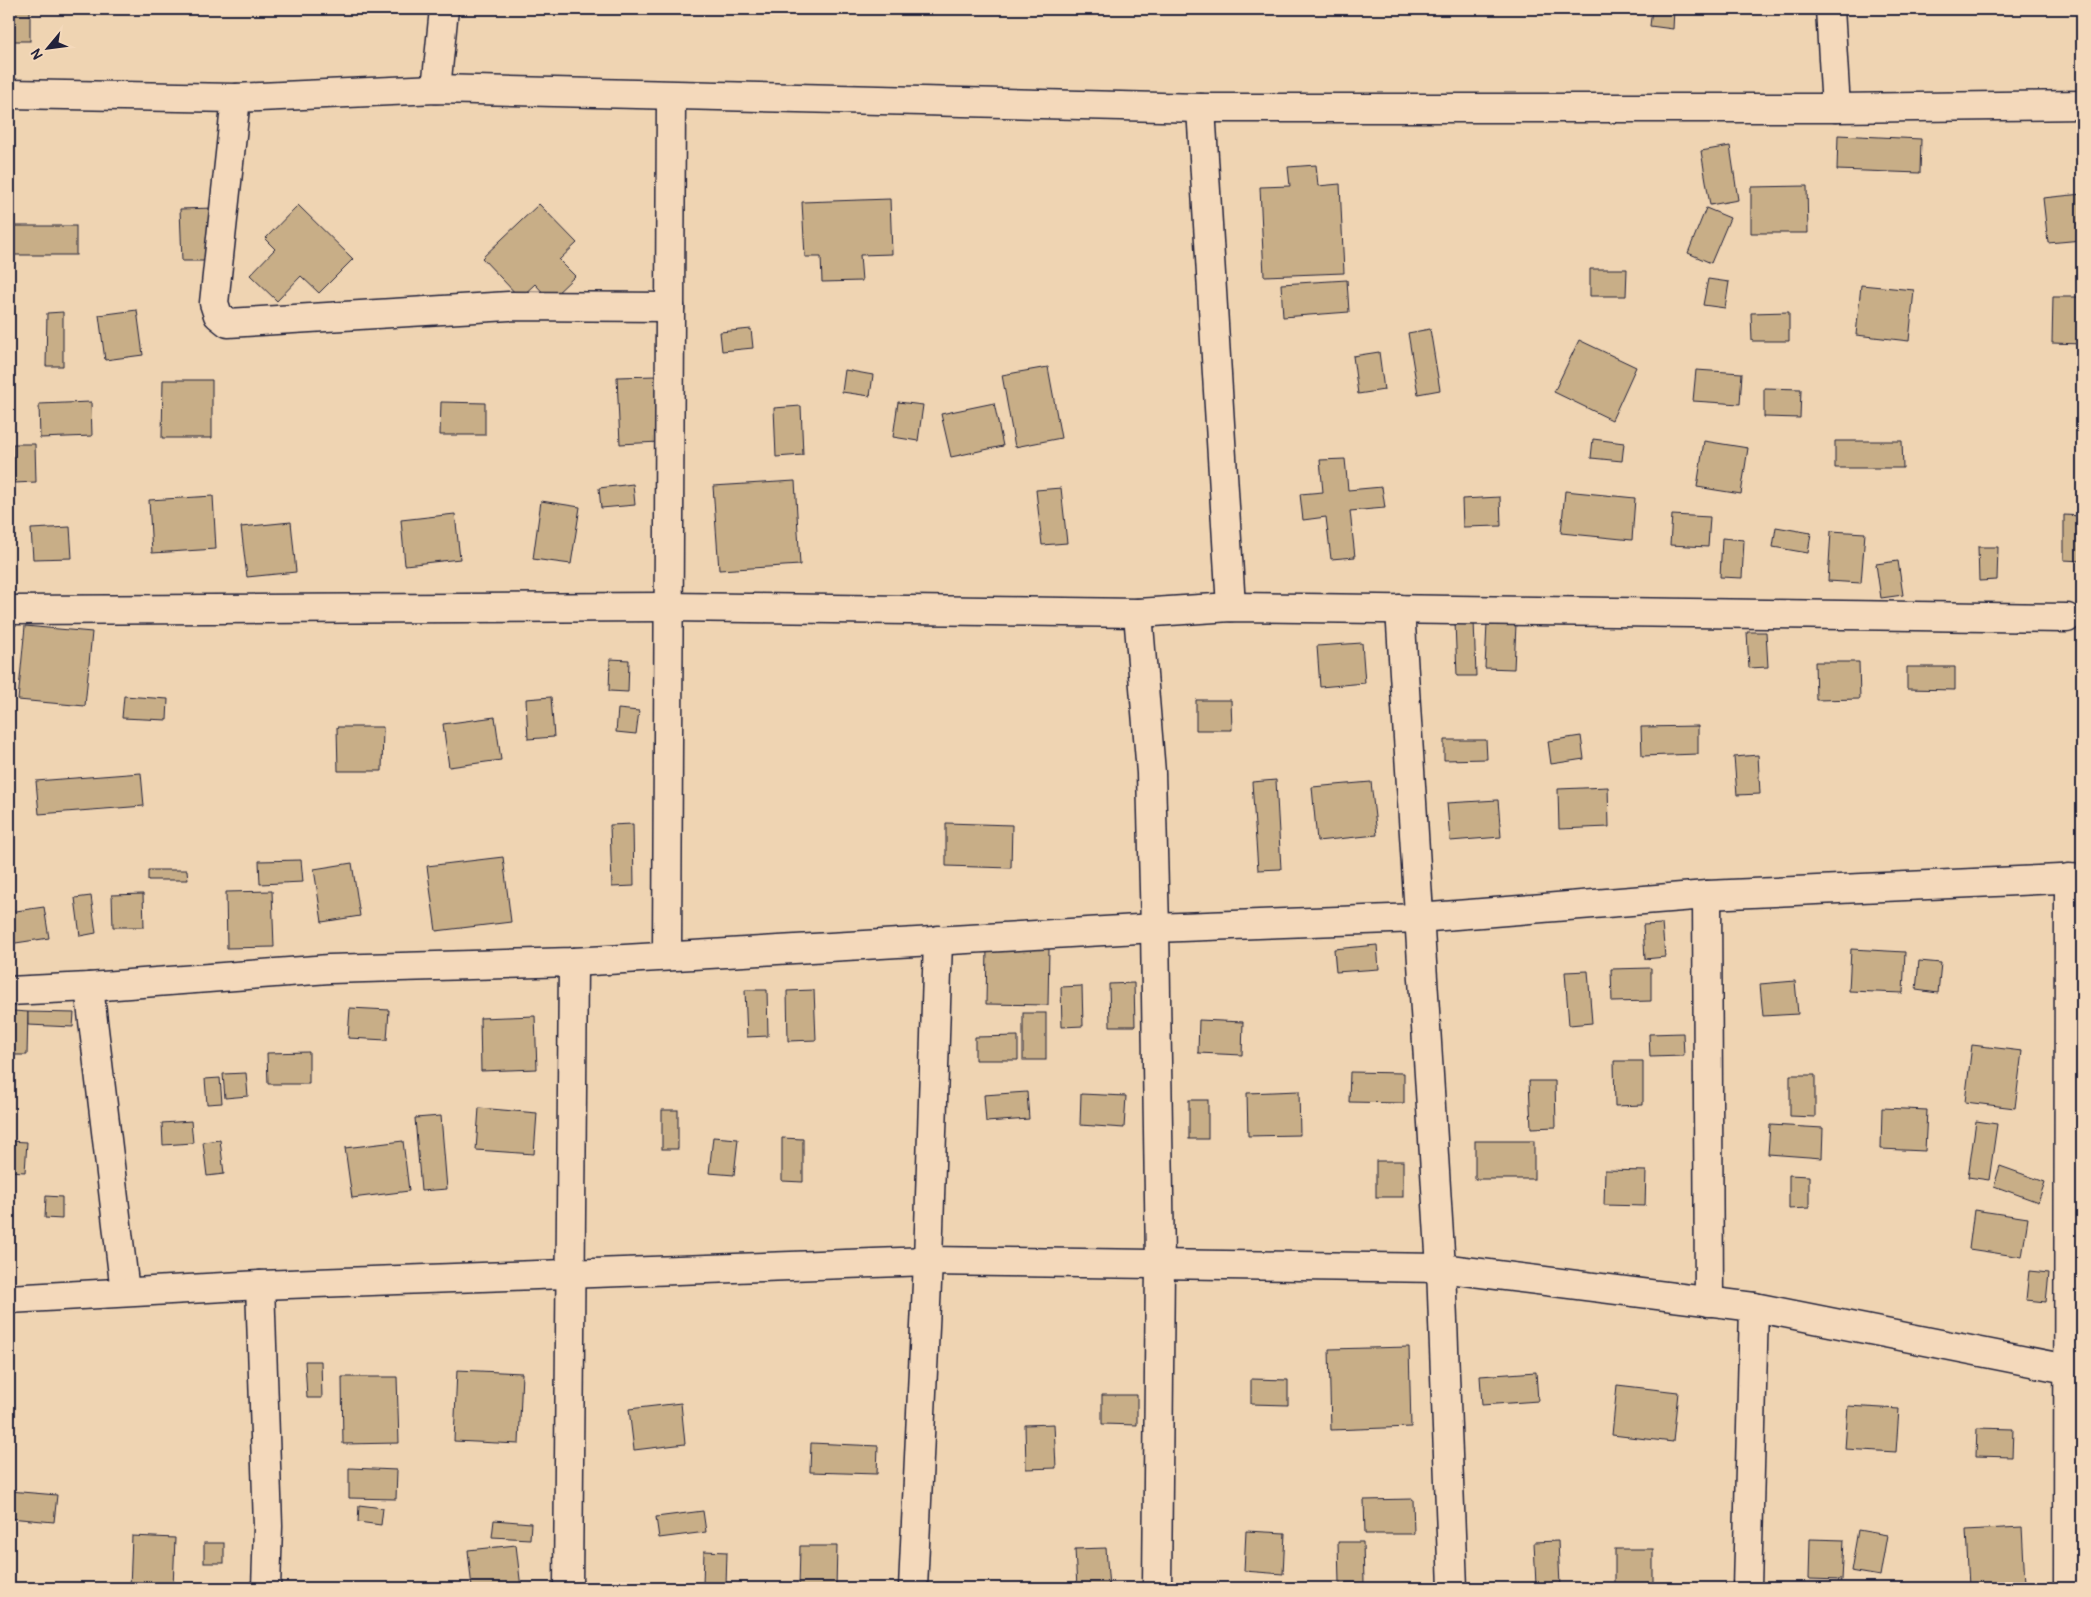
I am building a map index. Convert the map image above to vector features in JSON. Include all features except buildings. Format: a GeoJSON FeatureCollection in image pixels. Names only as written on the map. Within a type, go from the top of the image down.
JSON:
{"type":"FeatureCollection","features":[{"type":"Feature","properties":{"kind":"street"},"geometry":{"type":"LineString","coordinates":[[436,89],[444,9]]}},
{"type":"Feature","properties":{"kind":"street"},"geometry":{"type":"LineString","coordinates":[[1830,9],[1836,108]]}},
{"type":"Feature","properties":{"kind":"street"},"geometry":{"type":"LineString","coordinates":[[9,94],[236,98],[436,89],[1201,108],[1836,108],[2082,105]]}},
{"type":"Feature","properties":{"kind":"street"},"geometry":{"type":"LineString","coordinates":[[667,956],[671,96]]}},
{"type":"Feature","properties":{"kind":"street"},"geometry":{"type":"LineString","coordinates":[[236,98],[214,303],[218,315],[228,323],[509,306],[670,307]]}},
{"type":"Feature","properties":{"kind":"street"},"geometry":{"type":"LineString","coordinates":[[1201,108],[1231,607]]}},
{"type":"Feature","properties":{"kind":"street"},"geometry":{"type":"LineString","coordinates":[[9,610],[668,607],[1138,613],[1231,607],[1558,609],[2067,618]]}},
{"type":"Feature","properties":{"kind":"street"},"geometry":{"type":"LineString","coordinates":[[1400,609],[1441,1268],[1453,1588]]}},
{"type":"Feature","properties":{"kind":"street"},"geometry":{"type":"LineString","coordinates":[[1138,613],[1151,773],[1155,928],[1160,1263],[1157,1588]]}},
{"type":"Feature","properties":{"kind":"street"},"geometry":{"type":"LineString","coordinates":[[9,991],[329,969],[573,962],[1155,928],[1418,918],[1707,894],[2076,878],[2075,1371],[2068,1588]]}},
{"type":"Feature","properties":{"kind":"street"},"geometry":{"type":"LineString","coordinates":[[1707,894],[1709,1302]]}},
{"type":"Feature","properties":{"kind":"street"},"geometry":{"type":"LineString","coordinates":[[913,1588],[928,1261],[938,940]]}},
{"type":"Feature","properties":{"kind":"street"},"geometry":{"type":"LineString","coordinates":[[568,1588],[573,962]]}},
{"type":"Feature","properties":{"kind":"street"},"geometry":{"type":"LineString","coordinates":[[89,987],[125,1292]]}},
{"type":"Feature","properties":{"kind":"street"},"geometry":{"type":"LineString","coordinates":[[9,1298],[260,1285],[928,1261],[1441,1268],[1754,1307],[2075,1371]]}},
{"type":"Feature","properties":{"kind":"street"},"geometry":{"type":"LineString","coordinates":[[260,1285],[268,1526],[266,1588]]}},
{"type":"Feature","properties":{"kind":"street"},"geometry":{"type":"LineString","coordinates":[[1747,1588],[1754,1307]]}}]}
